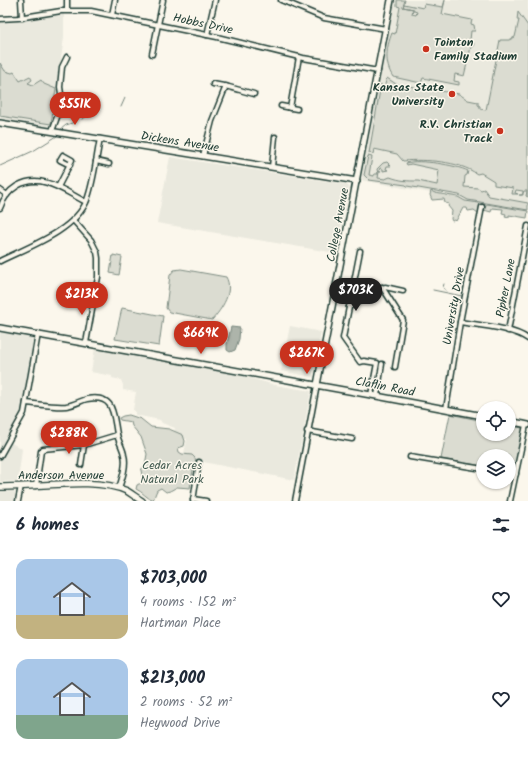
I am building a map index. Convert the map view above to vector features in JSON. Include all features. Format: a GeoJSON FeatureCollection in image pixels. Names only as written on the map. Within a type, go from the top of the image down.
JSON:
{"type":"FeatureCollection","features":[{"type":"Feature","properties":{"kind":"main road","name":"Anderson Avenue"},"geometry":{"type":"LineString","coordinates":[[0,487],[97,484],[127,491],[142,501]]}},
{"type":"Feature","properties":{"kind":"street"},"geometry":{"type":"LineString","coordinates":[[21,0],[22,18]]}},
{"type":"Feature","properties":{"kind":"street"},"geometry":{"type":"LineString","coordinates":[[67,0],[67,10]]}},
{"type":"Feature","properties":{"kind":"street"},"geometry":{"type":"LineString","coordinates":[[112,15],[115,0]]}},
{"type":"Feature","properties":{"kind":"street"},"geometry":{"type":"LineString","coordinates":[[152,54],[163,0]]}},
{"type":"Feature","properties":{"kind":"street"},"geometry":{"type":"LineString","coordinates":[[207,35],[215,0]]}},
{"type":"Feature","properties":{"kind":"street"},"geometry":{"type":"LineString","coordinates":[[280,0],[324,18],[386,29]]}},
{"type":"Feature","properties":{"kind":"street","name":"College Avenue"},"geometry":{"type":"LineString","coordinates":[[295,501],[307,431],[392,0]]}},
{"type":"Feature","properties":{"kind":"street","name":"Hobbs Drive"},"geometry":{"type":"LineString","coordinates":[[0,19],[22,18],[67,10],[86,11],[207,35],[299,57],[378,71]]}},
{"type":"Feature","properties":{"kind":"street"},"geometry":{"type":"LineString","coordinates":[[52,131],[62,100],[60,87],[61,73],[67,57]]}},
{"type":"Feature","properties":{"kind":"street"},"geometry":{"type":"LineString","coordinates":[[290,108],[299,57]]}},
{"type":"Feature","properties":{"kind":"street"},"geometry":{"type":"LineString","coordinates":[[213,84],[254,94]]}},
{"type":"Feature","properties":{"kind":"street"},"geometry":{"type":"LineString","coordinates":[[203,156],[212,121],[226,86]]}},
{"type":"Feature","properties":{"kind":"street"},"geometry":{"type":"LineString","coordinates":[[281,106],[297,109]]}},
{"type":"Feature","properties":{"kind":"street","name":"Dickens Avenue"},"geometry":{"type":"LineString","coordinates":[[0,123],[356,181]]}},
{"type":"Feature","properties":{"kind":"street"},"geometry":{"type":"LineString","coordinates":[[272,167],[275,137]]}},
{"type":"Feature","properties":{"kind":"street"},"geometry":{"type":"LineString","coordinates":[[0,261],[64,228],[80,213],[90,191],[100,139]]}},
{"type":"Feature","properties":{"kind":"street"},"geometry":{"type":"LineString","coordinates":[[96,161],[109,164]]}},
{"type":"Feature","properties":{"kind":"street"},"geometry":{"type":"LineString","coordinates":[[58,187],[70,165]]}},
{"type":"Feature","properties":{"kind":"street"},"geometry":{"type":"LineString","coordinates":[[0,208],[7,195],[15,188],[34,181],[48,182],[86,202]]}},
{"type":"Feature","properties":{"kind":"street"},"geometry":{"type":"LineString","coordinates":[[0,190],[7,195]]}},
{"type":"Feature","properties":{"kind":"street","name":"University Drive"},"geometry":{"type":"LineString","coordinates":[[446,409],[460,322],[482,207]]}},
{"type":"Feature","properties":{"kind":"street"},"geometry":{"type":"LineString","coordinates":[[73,220],[91,240],[97,252],[98,258],[98,278],[86,342]]}},
{"type":"Feature","properties":{"kind":"street","name":"Pipher Lane"},"geometry":{"type":"LineString","coordinates":[[508,331],[528,226]]}},
{"type":"Feature","properties":{"kind":"street"},"geometry":{"type":"LineString","coordinates":[[360,251],[343,338],[360,362],[364,361],[380,364],[374,395]]}},
{"type":"Feature","properties":{"kind":"street"},"geometry":{"type":"LineString","coordinates":[[349,307],[386,286],[402,291]]}},
{"type":"Feature","properties":{"kind":"street"},"geometry":{"type":"LineString","coordinates":[[382,288],[403,320],[395,366]]}},
{"type":"Feature","properties":{"kind":"street"},"geometry":{"type":"LineString","coordinates":[[460,322],[508,331],[520,334],[528,339]]}},
{"type":"Feature","properties":{"kind":"street","name":"Claflin Road"},"geometry":{"type":"LineString","coordinates":[[0,328],[86,342],[476,415]]}},
{"type":"Feature","properties":{"kind":"street"},"geometry":{"type":"LineString","coordinates":[[0,456],[24,413],[38,334]]}},
{"type":"Feature","properties":{"kind":"street"},"geometry":{"type":"LineString","coordinates":[[26,403],[64,406],[94,398],[103,400],[112,406],[116,422],[117,435],[125,456],[119,488]]}},
{"type":"Feature","properties":{"kind":"street"},"geometry":{"type":"LineString","coordinates":[[516,423],[527,425],[516,474]]}},
{"type":"Feature","properties":{"kind":"street"},"geometry":{"type":"LineString","coordinates":[[307,431],[352,439]]}},
{"type":"Feature","properties":{"kind":"street"},"geometry":{"type":"LineString","coordinates":[[36,486],[41,451],[43,449],[84,446],[117,435]]}},
{"type":"Feature","properties":{"kind":"street"},"geometry":{"type":"LineString","coordinates":[[82,465],[84,446]]}},
{"type":"Feature","properties":{"kind":"street"},"geometry":{"type":"LineString","coordinates":[[410,457],[476,468]]}},
{"type":"Feature","properties":{"kind":"street"},"geometry":{"type":"LineString","coordinates":[[198,462],[193,500],[206,501]]}},
{"type":"Feature","properties":{"kind":"street"},"geometry":{"type":"LineString","coordinates":[[18,501],[21,486]]}},
{"type":"Feature","properties":{"kind":"street"},"geometry":{"type":"LineString","coordinates":[[510,501],[513,489]]}},
{"type":"Feature","properties":{"kind":"shaded area","name":"Kansas State University"},"geometry":{"type":"Polygon","coordinates":[[[395,0],[528,0],[528,211],[458,200],[431,193],[361,180],[395,0]]]}},
{"type":"Feature","properties":{"kind":"shaded area"},"geometry":{"type":"Polygon","coordinates":[[[64,13],[64,38],[51,127],[48,128],[0,120],[0,21],[22,20],[64,13]]]}},
{"type":"Feature","properties":{"kind":"shaded area"},"geometry":{"type":"Polygon","coordinates":[[[170,157],[346,184],[349,187],[336,253],[157,223],[170,157]]]}},
{"type":"Feature","properties":{"kind":"shaded area"},"geometry":{"type":"Polygon","coordinates":[[[290,326],[321,332],[313,377],[281,371],[290,326]]]}},
{"type":"Feature","properties":{"kind":"shaded area"},"geometry":{"type":"Polygon","coordinates":[[[231,327],[240,328],[239,339],[235,350],[230,352],[227,350],[227,344],[231,327]]]}},
{"type":"Feature","properties":{"kind":"shaded area"},"geometry":{"type":"Polygon","coordinates":[[[0,332],[34,338],[22,408],[6,440],[22,449],[18,481],[0,482],[0,332]]]}},
{"type":"Feature","properties":{"kind":"shaded area"},"geometry":{"type":"Polygon","coordinates":[[[95,348],[239,375],[275,385],[311,391],[294,480],[183,458],[187,439],[173,435],[175,428],[162,423],[160,420],[135,415],[135,411],[133,410],[136,392],[123,390],[121,380],[112,378],[112,376],[91,372],[95,348]]]}},
{"type":"Feature","properties":{"kind":"shaded area"},"geometry":{"type":"Polygon","coordinates":[[[0,490],[12,490],[15,492],[17,494],[16,501],[0,501],[0,490]]]}},
{"type":"Feature","properties":{"kind":"green space","name":"Tointon Family Stadium"},"geometry":{"type":"Polygon","coordinates":[[[397,0],[405,0],[403,7],[404,4],[423,8],[424,4],[443,7],[445,0],[442,14],[472,20],[471,24],[474,25],[475,31],[471,31],[470,40],[474,43],[473,47],[471,47],[464,76],[455,74],[454,81],[459,82],[459,85],[423,78],[421,83],[393,77],[388,66],[387,50],[392,33],[395,34],[400,7],[397,6],[397,0]],[[403,7],[413,9],[412,14],[416,15],[417,12],[414,11],[414,9],[403,7]]]}},
{"type":"Feature","properties":{"kind":"green space"},"geometry":{"type":"Polygon","coordinates":[[[518,12],[528,26],[528,197],[526,196],[527,191],[524,191],[523,193],[523,191],[516,190],[515,193],[518,194],[512,194],[513,188],[494,185],[494,181],[481,173],[477,174],[461,166],[421,160],[403,161],[397,154],[374,149],[373,154],[369,153],[381,84],[385,88],[387,87],[385,84],[387,78],[396,84],[459,94],[468,100],[478,102],[480,109],[486,110],[500,40],[509,40],[515,37],[519,20],[517,20],[518,12]]]}},
{"type":"Feature","properties":{"kind":"green space"},"geometry":{"type":"Polygon","coordinates":[[[0,63],[5,71],[12,73],[14,72],[20,81],[30,76],[32,80],[28,83],[33,85],[41,80],[44,84],[56,89],[51,124],[0,116],[0,63]]]}},
{"type":"Feature","properties":{"kind":"green space"},"geometry":{"type":"Polygon","coordinates":[[[368,156],[372,157],[369,175],[374,176],[374,174],[378,174],[377,169],[383,163],[387,162],[391,166],[387,166],[386,169],[388,170],[383,171],[383,169],[380,168],[379,171],[381,172],[379,172],[378,178],[385,179],[390,177],[437,185],[439,170],[411,164],[407,165],[406,163],[412,162],[437,163],[468,171],[467,175],[465,176],[464,187],[478,188],[481,190],[484,189],[489,196],[528,203],[528,210],[468,200],[459,195],[406,185],[369,180],[364,175],[368,156]]]}},
{"type":"Feature","properties":{"kind":"green space"},"geometry":{"type":"Polygon","coordinates":[[[431,191],[458,197],[465,201],[486,204],[480,204],[478,213],[474,210],[468,211],[467,208],[463,208],[456,221],[452,221],[452,211],[448,206],[449,204],[445,203],[444,199],[432,200],[430,195],[431,191]]]}},
{"type":"Feature","properties":{"kind":"green space"},"geometry":{"type":"Polygon","coordinates":[[[487,204],[528,211],[527,218],[509,215],[509,217],[505,216],[506,214],[502,213],[503,209],[492,208],[491,212],[484,210],[487,204]]]}},
{"type":"Feature","properties":{"kind":"green space"},"geometry":{"type":"Polygon","coordinates":[[[113,255],[122,257],[119,275],[110,273],[113,255]]]}},
{"type":"Feature","properties":{"kind":"green space"},"geometry":{"type":"Polygon","coordinates":[[[181,269],[226,277],[229,288],[228,294],[220,311],[212,320],[169,312],[166,308],[170,275],[174,270],[181,269]]]}},
{"type":"Feature","properties":{"kind":"green space"},"geometry":{"type":"Polygon","coordinates":[[[122,308],[163,316],[159,346],[115,339],[122,308]]]}},
{"type":"Feature","properties":{"kind":"green space"},"geometry":{"type":"Polygon","coordinates":[[[450,414],[476,420],[476,441],[516,441],[516,427],[523,428],[516,465],[516,449],[476,449],[476,465],[441,459],[450,414]]]}},
{"type":"Feature","properties":{"kind":"green space","name":"Cedar Acres Natural Park"},"geometry":{"type":"Polygon","coordinates":[[[129,415],[141,419],[151,427],[169,429],[183,435],[185,441],[184,446],[178,448],[179,452],[182,454],[192,455],[195,458],[196,464],[193,470],[190,488],[177,487],[166,492],[161,488],[157,490],[153,500],[136,489],[137,485],[143,481],[141,470],[145,465],[147,454],[141,437],[132,426],[131,422],[120,420],[119,418],[129,415]]]}},
{"type":"Feature","properties":{"kind":"waterway"},"geometry":{"type":"LineString","coordinates":[[121,107],[125,98]]}},
{"type":"Feature","properties":{"kind":"waterway"},"geometry":{"type":"LineString","coordinates":[[82,119],[93,113]]}},
{"type":"Feature","properties":{"kind":"waterway"},"geometry":{"type":"LineString","coordinates":[[60,130],[66,125],[75,122]]}},
{"type":"Feature","properties":{"kind":"waterway"},"geometry":{"type":"LineString","coordinates":[[0,166],[33,151],[57,136]]}},
{"type":"Feature","properties":{"kind":"waterway"},"geometry":{"type":"LineString","coordinates":[[444,284],[443,287],[447,292]]}},
{"type":"Feature","properties":{"kind":"waterway"},"geometry":{"type":"LineString","coordinates":[[433,290],[462,296]]}},
{"type":"Feature","properties":{"kind":"place","name":"Tointon Family Stadium"},"geometry":{"type":"Point","coordinates":[426,49]}},
{"type":"Feature","properties":{"kind":"place","name":"Kansas State University"},"geometry":{"type":"Point","coordinates":[452,94]}},
{"type":"Feature","properties":{"kind":"place","name":"R.V. Christian Track"},"geometry":{"type":"Point","coordinates":[500,131]}}]}
